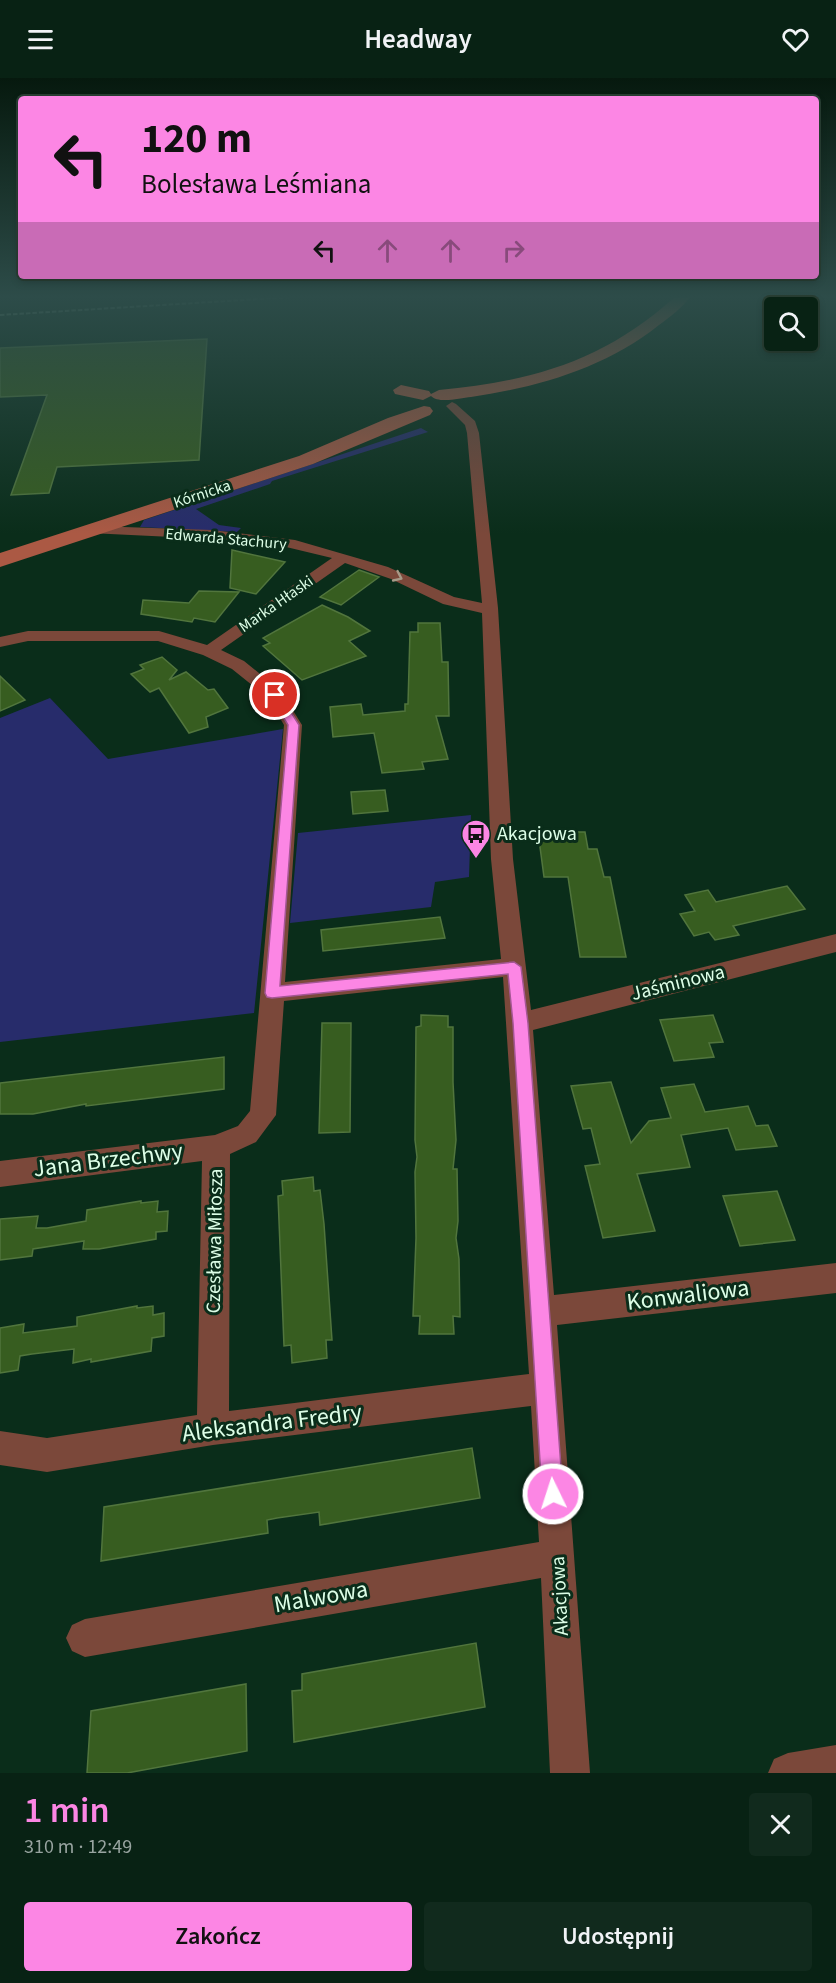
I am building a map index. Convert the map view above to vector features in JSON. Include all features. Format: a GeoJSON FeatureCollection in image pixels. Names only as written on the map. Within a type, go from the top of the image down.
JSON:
{"type":"FeatureCollection","features":[{"type":"Feature","properties":{"kind":"street","name":"Kórnicka"},"geometry":{"type":"LineString","coordinates":[[0,560],[306,460],[432,406],[539,376]]}},
{"type":"Feature","properties":{"kind":"street","name":"Akacjowa"},"geometry":{"type":"LineString","coordinates":[[432,406],[471,424],[473,433],[490,608],[500,824],[520,1023],[544,1388],[558,1557],[570,1773]]}},
{"type":"Feature","properties":{"kind":"street","name":"Edwarda Stachury"},"geometry":{"type":"LineString","coordinates":[[94,530],[193,534],[281,542],[384,571],[453,603],[479,609],[490,608]]}},
{"type":"Feature","properties":{"kind":"street","name":"Marka Hłaski"},"geometry":{"type":"LineString","coordinates":[[209,651],[342,558]]}},
{"type":"Feature","properties":{"kind":"street","name":"Czesława Miłosza"},"geometry":{"type":"LineString","coordinates":[[0,642],[28,636],[159,636],[209,651],[238,664],[275,695],[293,725],[263,1115],[247,1134],[216,1147],[213,1429]]}},
{"type":"Feature","properties":{"kind":"street","name":"Jaśminowa"},"geometry":{"type":"LineString","coordinates":[[520,1023],[836,943]]}},
{"type":"Feature","properties":{"kind":"street"},"geometry":{"type":"LineString","coordinates":[[272,993],[514,967]]}},
{"type":"Feature","properties":{"kind":"street","name":"Jana Brzechwy"},"geometry":{"type":"LineString","coordinates":[[0,1174],[216,1147]]}},
{"type":"Feature","properties":{"kind":"street","name":"Konwaliowa"},"geometry":{"type":"LineString","coordinates":[[540,1312],[836,1278]]}},
{"type":"Feature","properties":{"kind":"street","name":"Aleksandra Fredry"},"geometry":{"type":"LineString","coordinates":[[0,1448],[47,1455],[213,1429],[544,1388]]}},
{"type":"Feature","properties":{"kind":"street","name":"Malwowa"},"geometry":{"type":"LineString","coordinates":[[85,1638],[558,1557]]}},
{"type":"Feature","properties":{"kind":"street"},"geometry":{"type":"LineString","coordinates":[[788,1773],[836,1765]]}},
{"type":"Feature","properties":{"kind":"shaded area"},"geometry":{"type":"Polygon","coordinates":[[[421,428],[428,432],[272,481],[270,484],[196,509],[219,525],[241,528],[237,532],[140,527],[144,520],[421,428]]]}},
{"type":"Feature","properties":{"kind":"shaded area"},"geometry":{"type":"Polygon","coordinates":[[[50,698],[108,759],[283,729],[254,1013],[0,1042],[0,718],[50,698]]]}},
{"type":"Feature","properties":{"kind":"shaded area"},"geometry":{"type":"Polygon","coordinates":[[[471,815],[469,877],[435,882],[431,907],[290,923],[298,833],[471,815]]]}},
{"type":"Feature","properties":{"kind":"building"},"geometry":{"type":"Polygon","coordinates":[[[0,376],[205,376],[199,460],[57,467],[49,493],[11,495],[47,395],[0,397],[0,376]]]}},
{"type":"Feature","properties":{"kind":"building"},"geometry":{"type":"Polygon","coordinates":[[[232,550],[285,562],[256,594],[230,588],[232,550]]]}},
{"type":"Feature","properties":{"kind":"building"},"geometry":{"type":"Polygon","coordinates":[[[359,570],[379,577],[341,605],[320,597],[359,570]]]}},
{"type":"Feature","properties":{"kind":"building"},"geometry":{"type":"Polygon","coordinates":[[[199,591],[239,592],[215,622],[194,618],[192,622],[141,614],[143,600],[189,603],[199,591]]]}},
{"type":"Feature","properties":{"kind":"building"},"geometry":{"type":"Polygon","coordinates":[[[322,605],[348,617],[370,631],[349,641],[366,656],[302,680],[263,646],[270,643],[263,638],[322,605]]]}},
{"type":"Feature","properties":{"kind":"building"},"geometry":{"type":"Polygon","coordinates":[[[418,623],[440,623],[442,662],[448,662],[449,716],[436,716],[448,759],[422,762],[424,769],[382,773],[374,733],[333,737],[330,707],[361,704],[363,715],[405,711],[405,704],[408,704],[410,632],[418,632],[418,623]]]}},
{"type":"Feature","properties":{"kind":"building"},"geometry":{"type":"Polygon","coordinates":[[[162,657],[177,670],[169,680],[186,672],[208,690],[214,689],[228,708],[206,717],[208,727],[189,733],[159,688],[150,692],[131,674],[144,669],[140,665],[162,657]]]}},
{"type":"Feature","properties":{"kind":"building"},"geometry":{"type":"Polygon","coordinates":[[[0,676],[25,700],[0,711],[0,676]]]}},
{"type":"Feature","properties":{"kind":"building"},"geometry":{"type":"Polygon","coordinates":[[[385,790],[388,811],[353,814],[351,792],[385,790]]]}},
{"type":"Feature","properties":{"kind":"building"},"geometry":{"type":"Polygon","coordinates":[[[538,832],[585,832],[588,849],[597,849],[604,877],[610,877],[626,957],[580,957],[568,877],[544,877],[538,832]]]}},
{"type":"Feature","properties":{"kind":"building"},"geometry":{"type":"Polygon","coordinates":[[[787,886],[805,909],[733,926],[739,935],[715,940],[709,932],[694,936],[680,914],[695,911],[685,895],[708,890],[716,902],[787,886]]]}},
{"type":"Feature","properties":{"kind":"building"},"geometry":{"type":"Polygon","coordinates":[[[440,917],[445,938],[323,951],[321,930],[440,917]]]}},
{"type":"Feature","properties":{"kind":"building"},"geometry":{"type":"Polygon","coordinates":[[[421,1015],[448,1016],[448,1027],[453,1027],[456,1140],[453,1169],[457,1169],[456,1238],[459,1259],[460,1317],[453,1316],[454,1334],[419,1334],[420,1316],[413,1316],[417,1157],[415,1140],[416,1027],[421,1026],[421,1015]]]}},
{"type":"Feature","properties":{"kind":"building"},"geometry":{"type":"Polygon","coordinates":[[[713,1015],[723,1042],[709,1043],[714,1057],[674,1061],[660,1020],[713,1015]]]}},
{"type":"Feature","properties":{"kind":"building"},"geometry":{"type":"Polygon","coordinates":[[[322,1023],[351,1023],[350,1132],[319,1133],[322,1023]]]}},
{"type":"Feature","properties":{"kind":"building"},"geometry":{"type":"Polygon","coordinates":[[[224,1057],[224,1089],[86,1106],[86,1104],[33,1114],[0,1114],[0,1083],[224,1057]]]}},
{"type":"Feature","properties":{"kind":"building"},"geometry":{"type":"Polygon","coordinates":[[[611,1082],[631,1143],[649,1121],[671,1118],[661,1088],[694,1084],[705,1112],[748,1106],[756,1126],[768,1125],[777,1146],[736,1150],[728,1128],[681,1135],[690,1167],[637,1174],[655,1231],[603,1238],[585,1166],[600,1164],[591,1128],[583,1129],[571,1086],[611,1082]]]}},
{"type":"Feature","properties":{"kind":"building"},"geometry":{"type":"Polygon","coordinates":[[[313,1177],[314,1191],[320,1190],[324,1224],[332,1340],[326,1340],[327,1358],[292,1363],[291,1345],[284,1346],[278,1196],[283,1195],[282,1181],[313,1177]]]}},
{"type":"Feature","properties":{"kind":"building"},"geometry":{"type":"Polygon","coordinates":[[[777,1191],[795,1240],[740,1246],[723,1196],[777,1191]]]}},
{"type":"Feature","properties":{"kind":"building"},"geometry":{"type":"Polygon","coordinates":[[[141,1201],[141,1203],[158,1201],[157,1212],[168,1211],[167,1231],[156,1232],[156,1239],[99,1249],[83,1249],[84,1241],[33,1249],[32,1256],[0,1260],[0,1219],[38,1216],[36,1228],[47,1228],[86,1221],[87,1210],[141,1201]]]}},
{"type":"Feature","properties":{"kind":"building"},"geometry":{"type":"Polygon","coordinates":[[[137,1306],[137,1308],[153,1306],[153,1315],[164,1313],[164,1336],[152,1338],[151,1351],[73,1363],[74,1349],[32,1354],[20,1356],[18,1370],[0,1373],[0,1328],[24,1324],[23,1333],[77,1326],[77,1317],[137,1306]]]}},
{"type":"Feature","properties":{"kind":"building"},"geometry":{"type":"Polygon","coordinates":[[[472,1448],[480,1498],[320,1525],[319,1512],[277,1518],[267,1520],[268,1533],[101,1561],[104,1507],[472,1448]]]}},
{"type":"Feature","properties":{"kind":"building"},"geometry":{"type":"Polygon","coordinates":[[[476,1643],[485,1707],[294,1742],[292,1691],[302,1690],[302,1674],[476,1643]]]}},
{"type":"Feature","properties":{"kind":"building"},"geometry":{"type":"Polygon","coordinates":[[[246,1684],[247,1751],[127,1773],[87,1773],[91,1711],[246,1684]]]}},
{"type":"Feature","properties":{"kind":"place","name":"Akacjowa"},"geometry":{"type":"Point","coordinates":[476,860]}},
{"type":"Feature","properties":{"kind":"route"},"geometry":{"type":"LineString","coordinates":[[275,695],[293,725],[272,993],[514,967],[520,1023],[553,1494]]}}]}
